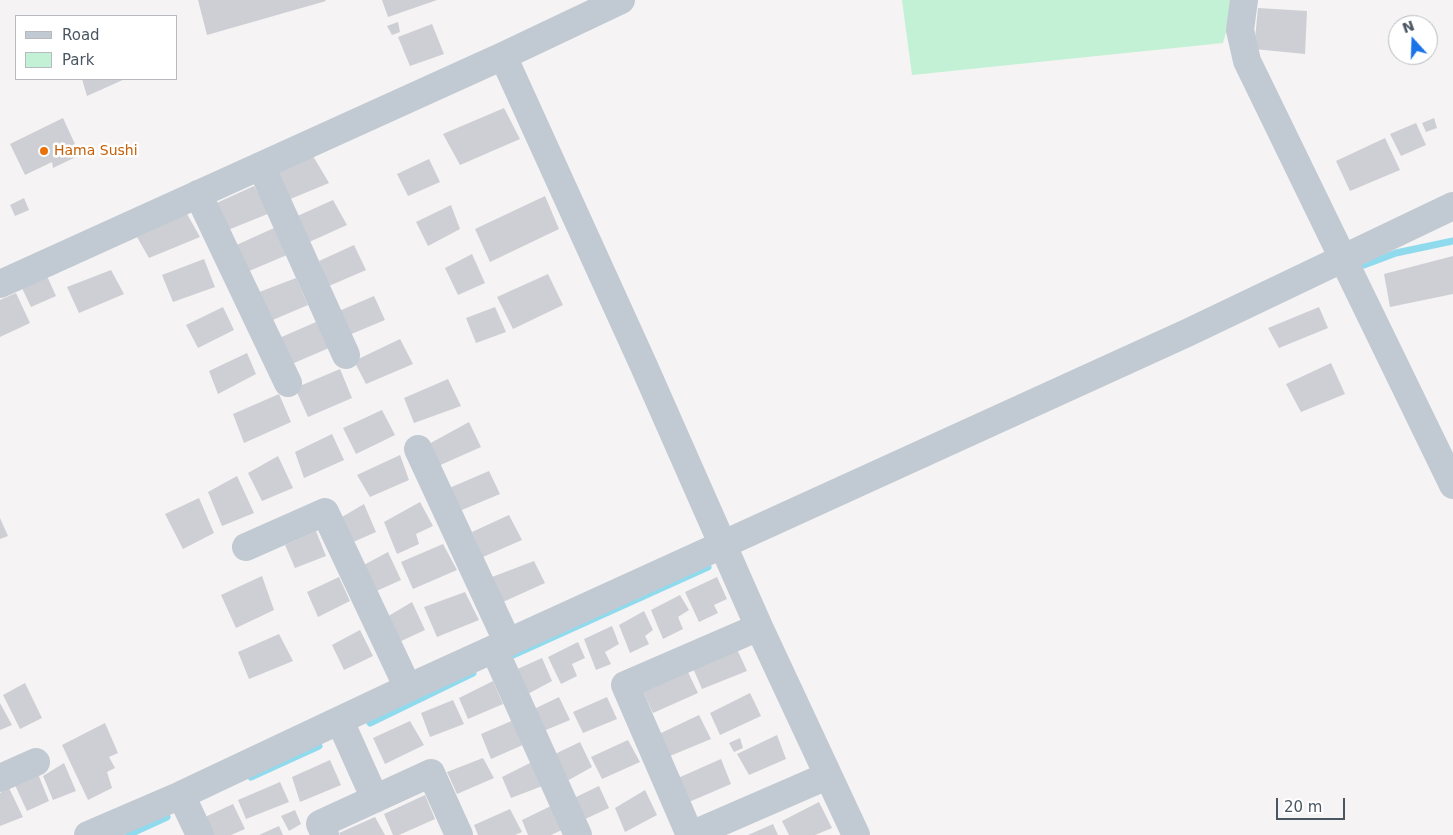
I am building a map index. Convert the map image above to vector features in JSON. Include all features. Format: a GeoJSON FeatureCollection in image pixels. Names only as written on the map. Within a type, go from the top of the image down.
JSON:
{"type":"FeatureCollection","features":[{"type":"Feature","properties":{"kind":"street"},"geometry":{"type":"LineString","coordinates":[[0,284],[503,56],[621,0]]}},
{"type":"Feature","properties":{"kind":"street"},"geometry":{"type":"LineString","coordinates":[[1244,0],[1240,30],[1247,61],[1453,486]]}},
{"type":"Feature","properties":{"kind":"street"},"geometry":{"type":"LineString","coordinates":[[503,56],[724,544],[759,627],[856,835]]}},
{"type":"Feature","properties":{"kind":"street"},"geometry":{"type":"LineString","coordinates":[[261,166],[346,355]]}},
{"type":"Feature","properties":{"kind":"street"},"geometry":{"type":"LineString","coordinates":[[198,194],[288,383]]}},
{"type":"Feature","properties":{"kind":"street"},"geometry":{"type":"LineString","coordinates":[[88,835],[181,795],[408,688],[1187,333],[1453,206]]}},
{"type":"Feature","properties":{"kind":"street"},"geometry":{"type":"LineString","coordinates":[[418,449],[578,835]]}},
{"type":"Feature","properties":{"kind":"street"},"geometry":{"type":"LineString","coordinates":[[246,547],[325,512],[408,688]]}},
{"type":"Feature","properties":{"kind":"street"},"geometry":{"type":"LineString","coordinates":[[759,627],[625,685],[691,835],[827,776]]}},
{"type":"Feature","properties":{"kind":"street"},"geometry":{"type":"LineString","coordinates":[[340,721],[375,799]]}},
{"type":"Feature","properties":{"kind":"street"},"geometry":{"type":"LineString","coordinates":[[0,778],[36,762]]}},
{"type":"Feature","properties":{"kind":"street"},"geometry":{"type":"LineString","coordinates":[[325,835],[320,824],[431,773],[459,835]]}},
{"type":"Feature","properties":{"kind":"street"},"geometry":{"type":"LineString","coordinates":[[181,795],[200,835]]}},
{"type":"Feature","properties":{"kind":"green space"},"geometry":{"type":"Polygon","coordinates":[[[902,0],[1235,0],[1223,43],[912,75],[902,0]]]}},
{"type":"Feature","properties":{"kind":"building"},"geometry":{"type":"Polygon","coordinates":[[[198,0],[325,0],[326,1],[207,35],[198,0]]]}},
{"type":"Feature","properties":{"kind":"building"},"geometry":{"type":"Polygon","coordinates":[[[382,0],[437,0],[388,17],[382,0]]]}},
{"type":"Feature","properties":{"kind":"building"},"geometry":{"type":"Polygon","coordinates":[[[1258,8],[1307,11],[1305,54],[1254,49],[1258,8]]]}},
{"type":"Feature","properties":{"kind":"building"},"geometry":{"type":"Polygon","coordinates":[[[398,22],[400,32],[392,35],[387,26],[398,22]]]}},
{"type":"Feature","properties":{"kind":"building"},"geometry":{"type":"Polygon","coordinates":[[[432,24],[444,54],[410,66],[398,37],[432,24]]]}},
{"type":"Feature","properties":{"kind":"building"},"geometry":{"type":"Polygon","coordinates":[[[82,80],[123,80],[87,96],[82,80]]]}},
{"type":"Feature","properties":{"kind":"building"},"geometry":{"type":"Polygon","coordinates":[[[504,108],[520,139],[460,165],[443,134],[504,108]]]}},
{"type":"Feature","properties":{"kind":"building"},"geometry":{"type":"Polygon","coordinates":[[[63,118],[80,155],[53,168],[52,162],[25,175],[10,144],[63,118]]]}},
{"type":"Feature","properties":{"kind":"building"},"geometry":{"type":"Polygon","coordinates":[[[1434,118],[1437,128],[1426,132],[1422,123],[1434,118]]]}},
{"type":"Feature","properties":{"kind":"building"},"geometry":{"type":"Polygon","coordinates":[[[1416,123],[1426,145],[1401,156],[1390,134],[1416,123]]]}},
{"type":"Feature","properties":{"kind":"building"},"geometry":{"type":"Polygon","coordinates":[[[1385,138],[1400,170],[1350,191],[1336,161],[1385,138]]]}},
{"type":"Feature","properties":{"kind":"building"},"geometry":{"type":"Polygon","coordinates":[[[313,156],[329,183],[288,200],[273,174],[313,156]]]}},
{"type":"Feature","properties":{"kind":"building"},"geometry":{"type":"Polygon","coordinates":[[[429,159],[440,182],[408,196],[397,174],[429,159]]]}},
{"type":"Feature","properties":{"kind":"building"},"geometry":{"type":"Polygon","coordinates":[[[254,186],[270,213],[223,232],[210,206],[254,186]]]}},
{"type":"Feature","properties":{"kind":"building"},"geometry":{"type":"Polygon","coordinates":[[[545,196],[559,229],[490,262],[475,229],[545,196]]]}},
{"type":"Feature","properties":{"kind":"building"},"geometry":{"type":"Polygon","coordinates":[[[24,198],[29,210],[15,216],[10,205],[24,198]]]}},
{"type":"Feature","properties":{"kind":"building"},"geometry":{"type":"Polygon","coordinates":[[[333,200],[347,225],[307,243],[293,218],[333,200]]]}},
{"type":"Feature","properties":{"kind":"building"},"geometry":{"type":"Polygon","coordinates":[[[451,205],[460,229],[428,246],[416,222],[451,205]]]}},
{"type":"Feature","properties":{"kind":"building"},"geometry":{"type":"Polygon","coordinates":[[[187,214],[200,237],[149,258],[137,237],[187,214]]]}},
{"type":"Feature","properties":{"kind":"building"},"geometry":{"type":"Polygon","coordinates":[[[274,228],[287,255],[242,274],[232,247],[274,228]]]}},
{"type":"Feature","properties":{"kind":"building"},"geometry":{"type":"Polygon","coordinates":[[[354,245],[366,270],[329,286],[319,261],[354,245]]]}},
{"type":"Feature","properties":{"kind":"building"},"geometry":{"type":"Polygon","coordinates":[[[472,254],[485,283],[458,295],[445,268],[472,254]]]}},
{"type":"Feature","properties":{"kind":"building"},"geometry":{"type":"Polygon","coordinates":[[[1453,256],[1453,294],[1390,307],[1384,274],[1453,256]]]}},
{"type":"Feature","properties":{"kind":"building"},"geometry":{"type":"Polygon","coordinates":[[[204,259],[215,287],[173,302],[162,275],[204,259]]]}},
{"type":"Feature","properties":{"kind":"building"},"geometry":{"type":"Polygon","coordinates":[[[111,270],[124,294],[79,313],[67,287],[111,270]]]}},
{"type":"Feature","properties":{"kind":"building"},"geometry":{"type":"Polygon","coordinates":[[[548,274],[563,305],[513,329],[497,297],[548,274]]]}},
{"type":"Feature","properties":{"kind":"building"},"geometry":{"type":"Polygon","coordinates":[[[47,276],[56,296],[31,307],[21,286],[47,276]]]}},
{"type":"Feature","properties":{"kind":"building"},"geometry":{"type":"Polygon","coordinates":[[[296,278],[308,305],[268,322],[254,294],[296,278]]]}},
{"type":"Feature","properties":{"kind":"building"},"geometry":{"type":"Polygon","coordinates":[[[16,293],[30,323],[0,337],[0,300],[16,293]]]}},
{"type":"Feature","properties":{"kind":"building"},"geometry":{"type":"Polygon","coordinates":[[[374,296],[385,320],[349,335],[339,311],[374,296]]]}},
{"type":"Feature","properties":{"kind":"building"},"geometry":{"type":"Polygon","coordinates":[[[223,307],[234,330],[198,348],[186,325],[223,307]]]}},
{"type":"Feature","properties":{"kind":"building"},"geometry":{"type":"Polygon","coordinates":[[[495,307],[506,332],[476,343],[466,318],[495,307]]]}},
{"type":"Feature","properties":{"kind":"building"},"geometry":{"type":"Polygon","coordinates":[[[1319,307],[1328,328],[1279,348],[1268,328],[1319,307]]]}},
{"type":"Feature","properties":{"kind":"building"},"geometry":{"type":"Polygon","coordinates":[[[316,322],[329,348],[287,366],[277,339],[316,322]]]}},
{"type":"Feature","properties":{"kind":"building"},"geometry":{"type":"Polygon","coordinates":[[[400,339],[413,364],[366,384],[354,361],[400,339]]]}},
{"type":"Feature","properties":{"kind":"building"},"geometry":{"type":"Polygon","coordinates":[[[247,353],[256,374],[218,394],[209,371],[247,353]]]}},
{"type":"Feature","properties":{"kind":"building"},"geometry":{"type":"Polygon","coordinates":[[[1331,363],[1345,394],[1301,412],[1286,384],[1331,363]]]}},
{"type":"Feature","properties":{"kind":"building"},"geometry":{"type":"Polygon","coordinates":[[[340,369],[352,398],[308,417],[295,388],[340,369]]]}},
{"type":"Feature","properties":{"kind":"building"},"geometry":{"type":"Polygon","coordinates":[[[448,379],[461,406],[414,423],[404,398],[448,379]]]}},
{"type":"Feature","properties":{"kind":"building"},"geometry":{"type":"Polygon","coordinates":[[[279,394],[291,422],[244,443],[233,414],[279,394]]]}},
{"type":"Feature","properties":{"kind":"building"},"geometry":{"type":"Polygon","coordinates":[[[382,410],[395,435],[356,454],[343,428],[382,410]]]}},
{"type":"Feature","properties":{"kind":"building"},"geometry":{"type":"Polygon","coordinates":[[[469,422],[481,447],[436,467],[427,445],[469,422]]]}},
{"type":"Feature","properties":{"kind":"building"},"geometry":{"type":"Polygon","coordinates":[[[332,434],[344,460],[304,478],[295,452],[332,434]]]}},
{"type":"Feature","properties":{"kind":"building"},"geometry":{"type":"Polygon","coordinates":[[[400,455],[409,480],[370,497],[357,475],[400,455]]]}},
{"type":"Feature","properties":{"kind":"building"},"geometry":{"type":"Polygon","coordinates":[[[278,456],[293,488],[262,501],[248,473],[278,456]]]}},
{"type":"Feature","properties":{"kind":"building"},"geometry":{"type":"Polygon","coordinates":[[[489,471],[500,494],[457,512],[447,489],[489,471]]]}},
{"type":"Feature","properties":{"kind":"building"},"geometry":{"type":"Polygon","coordinates":[[[237,476],[254,513],[222,526],[208,492],[237,476]]]}},
{"type":"Feature","properties":{"kind":"building"},"geometry":{"type":"Polygon","coordinates":[[[199,498],[214,533],[183,549],[165,514],[199,498]]]}},
{"type":"Feature","properties":{"kind":"building"},"geometry":{"type":"Polygon","coordinates":[[[420,502],[433,526],[416,534],[419,544],[397,554],[384,522],[420,502]]]}},
{"type":"Feature","properties":{"kind":"building"},"geometry":{"type":"Polygon","coordinates":[[[364,504],[376,532],[351,543],[342,517],[364,504]]]}},
{"type":"Feature","properties":{"kind":"building"},"geometry":{"type":"Polygon","coordinates":[[[509,515],[522,540],[483,557],[472,532],[509,515]]]}},
{"type":"Feature","properties":{"kind":"building"},"geometry":{"type":"Polygon","coordinates":[[[0,518],[8,536],[0,539],[0,518]]]}},
{"type":"Feature","properties":{"kind":"building"},"geometry":{"type":"Polygon","coordinates":[[[316,531],[326,556],[295,568],[285,545],[316,531]]]}},
{"type":"Feature","properties":{"kind":"building"},"geometry":{"type":"Polygon","coordinates":[[[443,544],[457,570],[413,589],[401,562],[443,544]]]}},
{"type":"Feature","properties":{"kind":"building"},"geometry":{"type":"Polygon","coordinates":[[[388,552],[401,580],[372,593],[360,567],[388,552]]]}},
{"type":"Feature","properties":{"kind":"building"},"geometry":{"type":"Polygon","coordinates":[[[534,561],[545,583],[503,602],[492,577],[534,561]]]}},
{"type":"Feature","properties":{"kind":"building"},"geometry":{"type":"Polygon","coordinates":[[[262,576],[274,610],[236,628],[221,595],[262,576]]]}},
{"type":"Feature","properties":{"kind":"building"},"geometry":{"type":"Polygon","coordinates":[[[339,577],[350,601],[318,617],[307,592],[339,577]]]}},
{"type":"Feature","properties":{"kind":"building"},"geometry":{"type":"Polygon","coordinates":[[[717,577],[727,599],[714,605],[718,613],[699,622],[685,592],[717,577]]]}},
{"type":"Feature","properties":{"kind":"building"},"geometry":{"type":"Polygon","coordinates":[[[465,592],[479,620],[437,637],[424,607],[465,592]]]}},
{"type":"Feature","properties":{"kind":"building"},"geometry":{"type":"Polygon","coordinates":[[[680,595],[689,610],[678,617],[683,629],[663,639],[651,610],[680,595]]]}},
{"type":"Feature","properties":{"kind":"building"},"geometry":{"type":"Polygon","coordinates":[[[412,602],[425,630],[397,643],[385,618],[412,602]]]}},
{"type":"Feature","properties":{"kind":"building"},"geometry":{"type":"Polygon","coordinates":[[[644,611],[653,630],[645,636],[649,644],[630,653],[619,625],[644,611]]]}},
{"type":"Feature","properties":{"kind":"building"},"geometry":{"type":"Polygon","coordinates":[[[612,626],[619,644],[605,652],[611,664],[596,670],[584,639],[612,626]]]}},
{"type":"Feature","properties":{"kind":"building"},"geometry":{"type":"Polygon","coordinates":[[[360,630],[373,656],[344,670],[332,645],[360,630]]]}},
{"type":"Feature","properties":{"kind":"building"},"geometry":{"type":"Polygon","coordinates":[[[279,634],[293,661],[249,679],[238,652],[279,634]]]}},
{"type":"Feature","properties":{"kind":"building"},"geometry":{"type":"Polygon","coordinates":[[[578,642],[585,658],[572,664],[577,676],[561,684],[548,657],[578,642]]]}},
{"type":"Feature","properties":{"kind":"building"},"geometry":{"type":"Polygon","coordinates":[[[736,647],[747,671],[702,689],[692,666],[736,647]]]}},
{"type":"Feature","properties":{"kind":"building"},"geometry":{"type":"Polygon","coordinates":[[[542,658],[552,681],[524,696],[513,671],[542,658]]]}},
{"type":"Feature","properties":{"kind":"building"},"geometry":{"type":"Polygon","coordinates":[[[687,670],[698,693],[653,713],[642,690],[687,670]]]}},
{"type":"Feature","properties":{"kind":"building"},"geometry":{"type":"Polygon","coordinates":[[[493,681],[503,704],[468,719],[459,698],[493,681]]]}},
{"type":"Feature","properties":{"kind":"building"},"geometry":{"type":"Polygon","coordinates":[[[25,683],[42,718],[20,729],[3,695],[25,683]]]}},
{"type":"Feature","properties":{"kind":"building"},"geometry":{"type":"Polygon","coordinates":[[[750,693],[761,716],[720,735],[710,713],[750,693]]]}},
{"type":"Feature","properties":{"kind":"building"},"geometry":{"type":"Polygon","coordinates":[[[559,697],[570,720],[541,732],[532,710],[559,697]]]}},
{"type":"Feature","properties":{"kind":"building"},"geometry":{"type":"Polygon","coordinates":[[[607,697],[617,719],[583,733],[573,712],[607,697]]]}},
{"type":"Feature","properties":{"kind":"building"},"geometry":{"type":"Polygon","coordinates":[[[453,700],[464,724],[430,737],[421,713],[453,700]]]}},
{"type":"Feature","properties":{"kind":"building"},"geometry":{"type":"Polygon","coordinates":[[[0,703],[12,725],[0,730],[0,703]]]}},
{"type":"Feature","properties":{"kind":"building"},"geometry":{"type":"Polygon","coordinates":[[[699,715],[711,739],[670,756],[659,734],[699,715]]]}},
{"type":"Feature","properties":{"kind":"building"},"geometry":{"type":"Polygon","coordinates":[[[516,719],[525,744],[491,759],[481,734],[516,719]]]}},
{"type":"Feature","properties":{"kind":"building"},"geometry":{"type":"Polygon","coordinates":[[[410,721],[424,745],[385,764],[373,738],[410,721]]]}},
{"type":"Feature","properties":{"kind":"building"},"geometry":{"type":"Polygon","coordinates":[[[105,723],[118,753],[109,757],[115,768],[107,772],[112,788],[88,800],[62,745],[105,723]]]}},
{"type":"Feature","properties":{"kind":"building"},"geometry":{"type":"Polygon","coordinates":[[[777,735],[786,759],[749,775],[737,754],[777,735]]]}},
{"type":"Feature","properties":{"kind":"building"},"geometry":{"type":"Polygon","coordinates":[[[740,738],[743,748],[734,752],[729,743],[740,738]]]}},
{"type":"Feature","properties":{"kind":"building"},"geometry":{"type":"Polygon","coordinates":[[[628,740],[640,762],[602,779],[591,757],[628,740]]]}},
{"type":"Feature","properties":{"kind":"building"},"geometry":{"type":"Polygon","coordinates":[[[580,742],[592,767],[567,781],[555,754],[580,742]]]}},
{"type":"Feature","properties":{"kind":"building"},"geometry":{"type":"Polygon","coordinates":[[[483,758],[494,778],[457,794],[447,772],[483,758]]]}},
{"type":"Feature","properties":{"kind":"building"},"geometry":{"type":"Polygon","coordinates":[[[721,759],[731,784],[689,802],[678,778],[721,759]]]}},
{"type":"Feature","properties":{"kind":"building"},"geometry":{"type":"Polygon","coordinates":[[[330,760],[341,785],[300,802],[292,777],[330,760]]]}},
{"type":"Feature","properties":{"kind":"building"},"geometry":{"type":"Polygon","coordinates":[[[532,762],[545,785],[511,798],[502,777],[532,762]]]}},
{"type":"Feature","properties":{"kind":"building"},"geometry":{"type":"Polygon","coordinates":[[[64,763],[76,791],[53,800],[43,776],[64,763]]]}},
{"type":"Feature","properties":{"kind":"building"},"geometry":{"type":"Polygon","coordinates":[[[38,774],[49,801],[27,811],[14,783],[38,774]]]}},
{"type":"Feature","properties":{"kind":"building"},"geometry":{"type":"Polygon","coordinates":[[[280,782],[289,802],[246,819],[238,800],[280,782]]]}},
{"type":"Feature","properties":{"kind":"building"},"geometry":{"type":"Polygon","coordinates":[[[599,786],[609,808],[583,820],[574,798],[599,786]]]}},
{"type":"Feature","properties":{"kind":"building"},"geometry":{"type":"Polygon","coordinates":[[[9,788],[23,817],[0,826],[0,793],[9,788]]]}},
{"type":"Feature","properties":{"kind":"building"},"geometry":{"type":"Polygon","coordinates":[[[645,790],[657,815],[625,832],[615,808],[645,790]]]}},
{"type":"Feature","properties":{"kind":"building"},"geometry":{"type":"Polygon","coordinates":[[[425,795],[435,819],[399,835],[393,835],[384,814],[425,795]]]}},
{"type":"Feature","properties":{"kind":"building"},"geometry":{"type":"Polygon","coordinates":[[[819,802],[832,828],[815,835],[789,835],[782,821],[819,802]]]}},
{"type":"Feature","properties":{"kind":"building"},"geometry":{"type":"Polygon","coordinates":[[[233,804],[245,829],[231,835],[213,835],[205,817],[233,804]]]}},
{"type":"Feature","properties":{"kind":"building"},"geometry":{"type":"Polygon","coordinates":[[[553,805],[564,829],[551,835],[528,835],[522,820],[553,805]]]}},
{"type":"Feature","properties":{"kind":"building"},"geometry":{"type":"Polygon","coordinates":[[[510,809],[522,832],[515,835],[478,835],[474,825],[510,809]]]}},
{"type":"Feature","properties":{"kind":"building"},"geometry":{"type":"Polygon","coordinates":[[[295,810],[301,824],[289,831],[281,816],[295,810]]]}},
{"type":"Feature","properties":{"kind":"building"},"geometry":{"type":"Polygon","coordinates":[[[375,817],[385,835],[340,835],[339,833],[375,817]]]}},
{"type":"Feature","properties":{"kind":"building"},"geometry":{"type":"Polygon","coordinates":[[[773,824],[778,835],[748,835],[773,824]]]}},
{"type":"Feature","properties":{"kind":"building"},"geometry":{"type":"Polygon","coordinates":[[[279,826],[283,835],[259,835],[279,826]]]}},
{"type":"Feature","properties":{"kind":"waterway"},"geometry":{"type":"LineString","coordinates":[[1364,265],[1396,253],[1453,241]]}},
{"type":"Feature","properties":{"kind":"waterway"},"geometry":{"type":"LineString","coordinates":[[513,655],[708,567]]}},
{"type":"Feature","properties":{"kind":"waterway"},"geometry":{"type":"LineString","coordinates":[[370,723],[473,673]]}},
{"type":"Feature","properties":{"kind":"waterway"},"geometry":{"type":"LineString","coordinates":[[251,777],[319,746]]}},
{"type":"Feature","properties":{"kind":"waterway"},"geometry":{"type":"LineString","coordinates":[[128,835],[167,817]]}},
{"type":"Feature","properties":{"kind":"place","name":"Hama Sushi"},"geometry":{"type":"Point","coordinates":[44,151]}}]}
